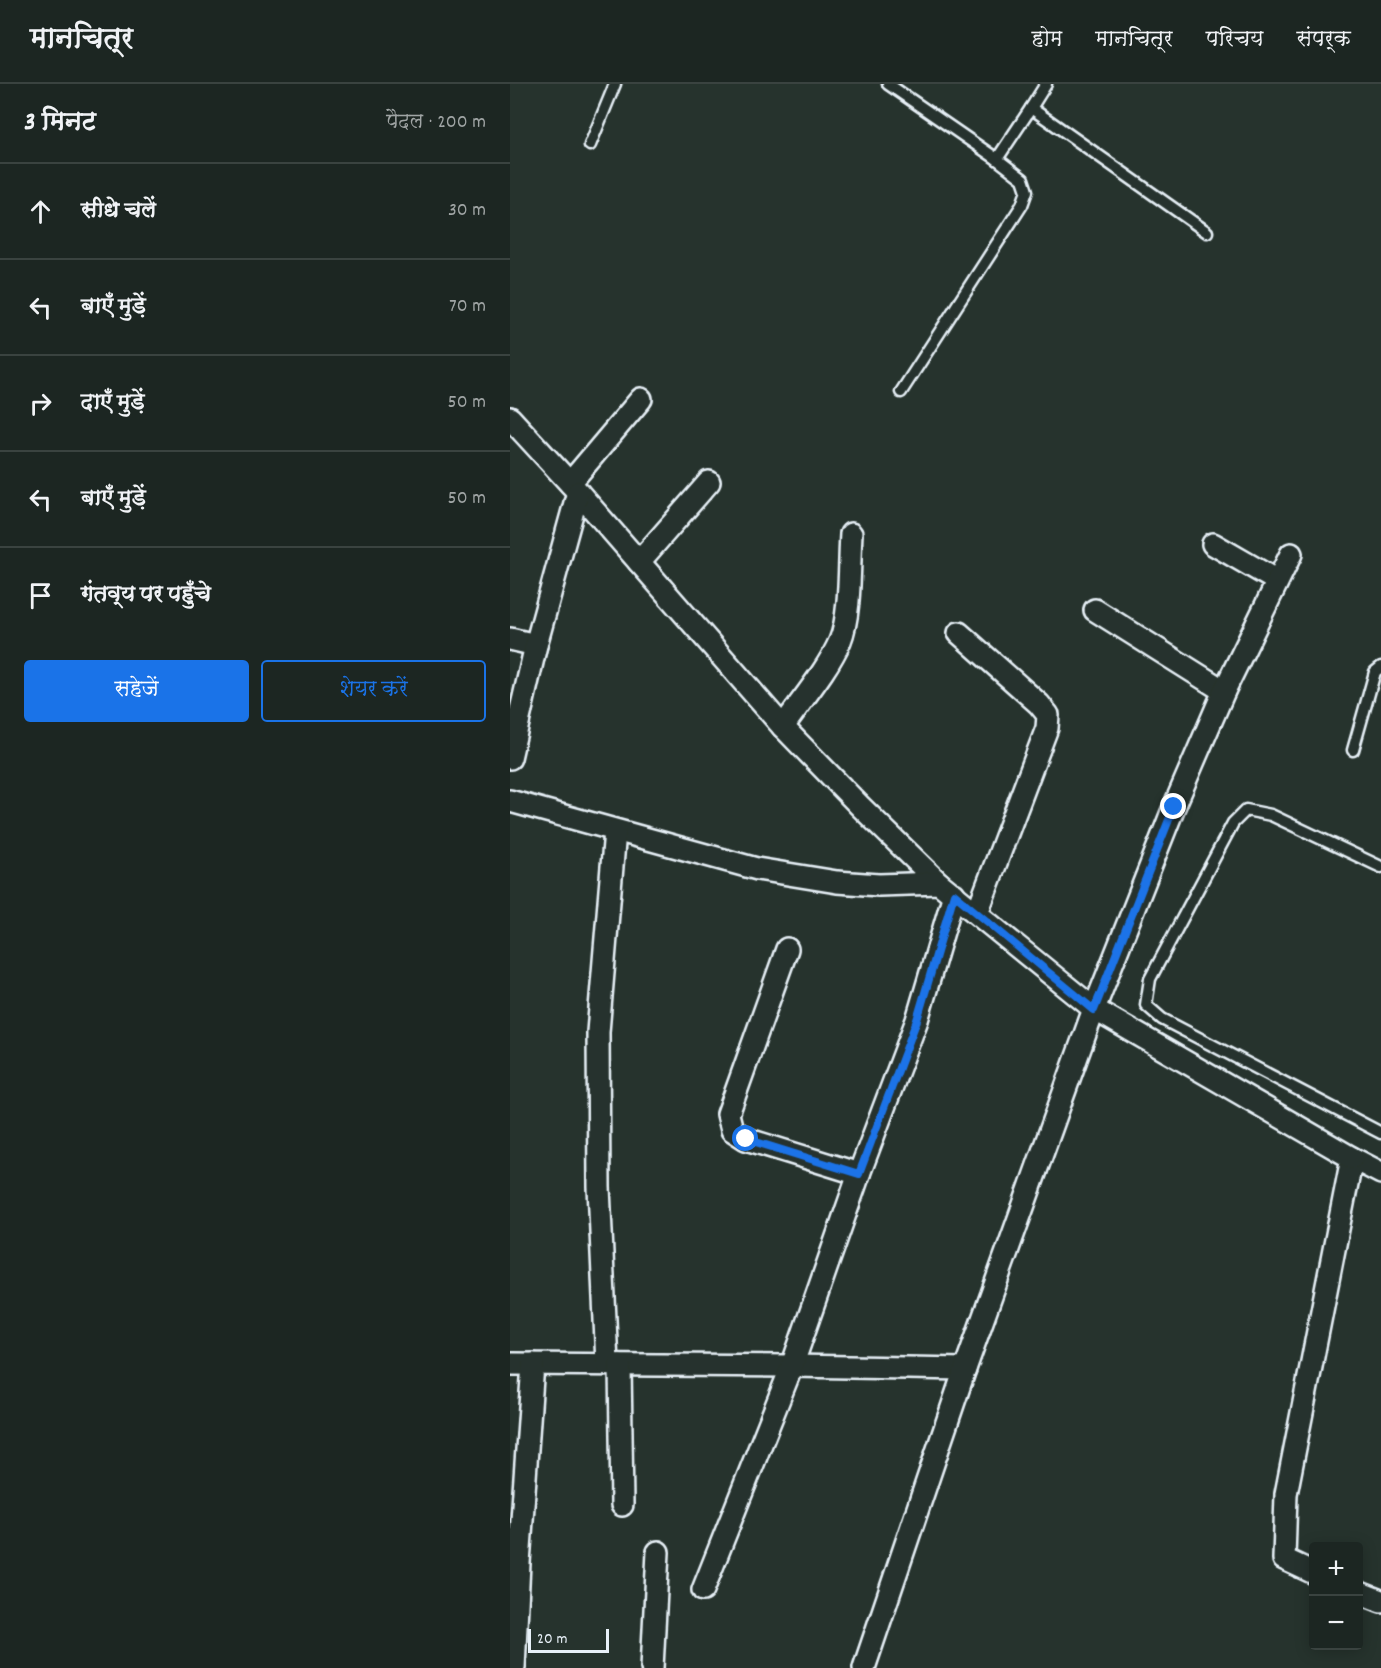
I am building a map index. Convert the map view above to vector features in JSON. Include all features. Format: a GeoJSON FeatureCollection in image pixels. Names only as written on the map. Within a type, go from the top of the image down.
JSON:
{"type":"FeatureCollection","features":[{"type":"Feature","properties":{"kind":"street"},"geometry":{"type":"LineString","coordinates":[[510,758],[574,488],[641,399]]}},
{"type":"Feature","properties":{"kind":"street"},"geometry":{"type":"LineString","coordinates":[[510,418],[783,727],[861,807],[946,888],[1094,1010],[1381,1173]]}},
{"type":"Feature","properties":{"kind":"street"},"geometry":{"type":"LineString","coordinates":[[639,562],[709,482]]}},
{"type":"Feature","properties":{"kind":"street"},"geometry":{"type":"LineString","coordinates":[[783,727],[840,640],[846,616],[851,534]]}},
{"type":"Feature","properties":{"kind":"street"},"geometry":{"type":"LineString","coordinates":[[1213,544],[1277,581]]}},
{"type":"Feature","properties":{"kind":"street"},"geometry":{"type":"LineString","coordinates":[[864,1668],[965,1369],[1094,1010],[1174,807],[1224,691],[1291,554]]}},
{"type":"Feature","properties":{"kind":"street"},"geometry":{"type":"LineString","coordinates":[[1095,610],[1224,691]]}},
{"type":"Feature","properties":{"kind":"street"},"geometry":{"type":"LineString","coordinates":[[958,633],[1039,704],[1048,715],[1047,728],[977,913]]}},
{"type":"Feature","properties":{"kind":"street"},"geometry":{"type":"LineString","coordinates":[[510,639],[536,645]]}},
{"type":"Feature","properties":{"kind":"street"},"geometry":{"type":"LineString","coordinates":[[510,801],[758,869],[837,882],[946,888]]}},
{"type":"Feature","properties":{"kind":"street"},"geometry":{"type":"LineString","coordinates":[[615,831],[598,1032],[599,1187],[622,1505]]}},
{"type":"Feature","properties":{"kind":"street"},"geometry":{"type":"LineString","coordinates":[[703,1590],[792,1365],[859,1174],[917,1020],[946,888]]}},
{"type":"Feature","properties":{"kind":"street"},"geometry":{"type":"LineString","coordinates":[[787,949],[728,1114],[732,1130],[746,1139],[859,1174]]}},
{"type":"Feature","properties":{"kind":"street"},"geometry":{"type":"LineString","coordinates":[[1309,1570],[1284,1558],[1286,1494],[1352,1158]]}},
{"type":"Feature","properties":{"kind":"street"},"geometry":{"type":"LineString","coordinates":[[510,1364],[792,1365],[965,1369]]}},
{"type":"Feature","properties":{"kind":"street"},"geometry":{"type":"LineString","coordinates":[[514,1668],[534,1364]]}},
{"type":"Feature","properties":{"kind":"street"},"geometry":{"type":"LineString","coordinates":[[652,1668],[658,1552]]}},
{"type":"Feature","properties":{"kind":"street"},"geometry":{"type":"LineString","coordinates":[[1363,1593],[1381,1600]]}},
{"type":"Feature","properties":{"kind":"lane"},"geometry":{"type":"LineString","coordinates":[[590,145],[615,84]]}},
{"type":"Feature","properties":{"kind":"lane"},"geometry":{"type":"LineString","coordinates":[[888,84],[1023,179],[1026,191],[1022,205],[901,392]]}},
{"type":"Feature","properties":{"kind":"lane"},"geometry":{"type":"LineString","coordinates":[[997,159],[1046,84]]}},
{"type":"Feature","properties":{"kind":"lane"},"geometry":{"type":"LineString","coordinates":[[1031,108],[1207,232]]}},
{"type":"Feature","properties":{"kind":"lane"},"geometry":{"type":"LineString","coordinates":[[1353,750],[1375,672],[1381,667]]}},
{"type":"Feature","properties":{"kind":"lane"},"geometry":{"type":"LineString","coordinates":[[1381,867],[1270,815],[1246,810],[1233,823],[1150,980],[1146,1005],[1162,1019],[1381,1133]]}},
{"type":"Feature","properties":{"kind":"route"},"geometry":{"type":"LineString","coordinates":[[746,1139],[859,1174],[917,1020],[954,894],[1094,1010],[1174,807]]}}]}
